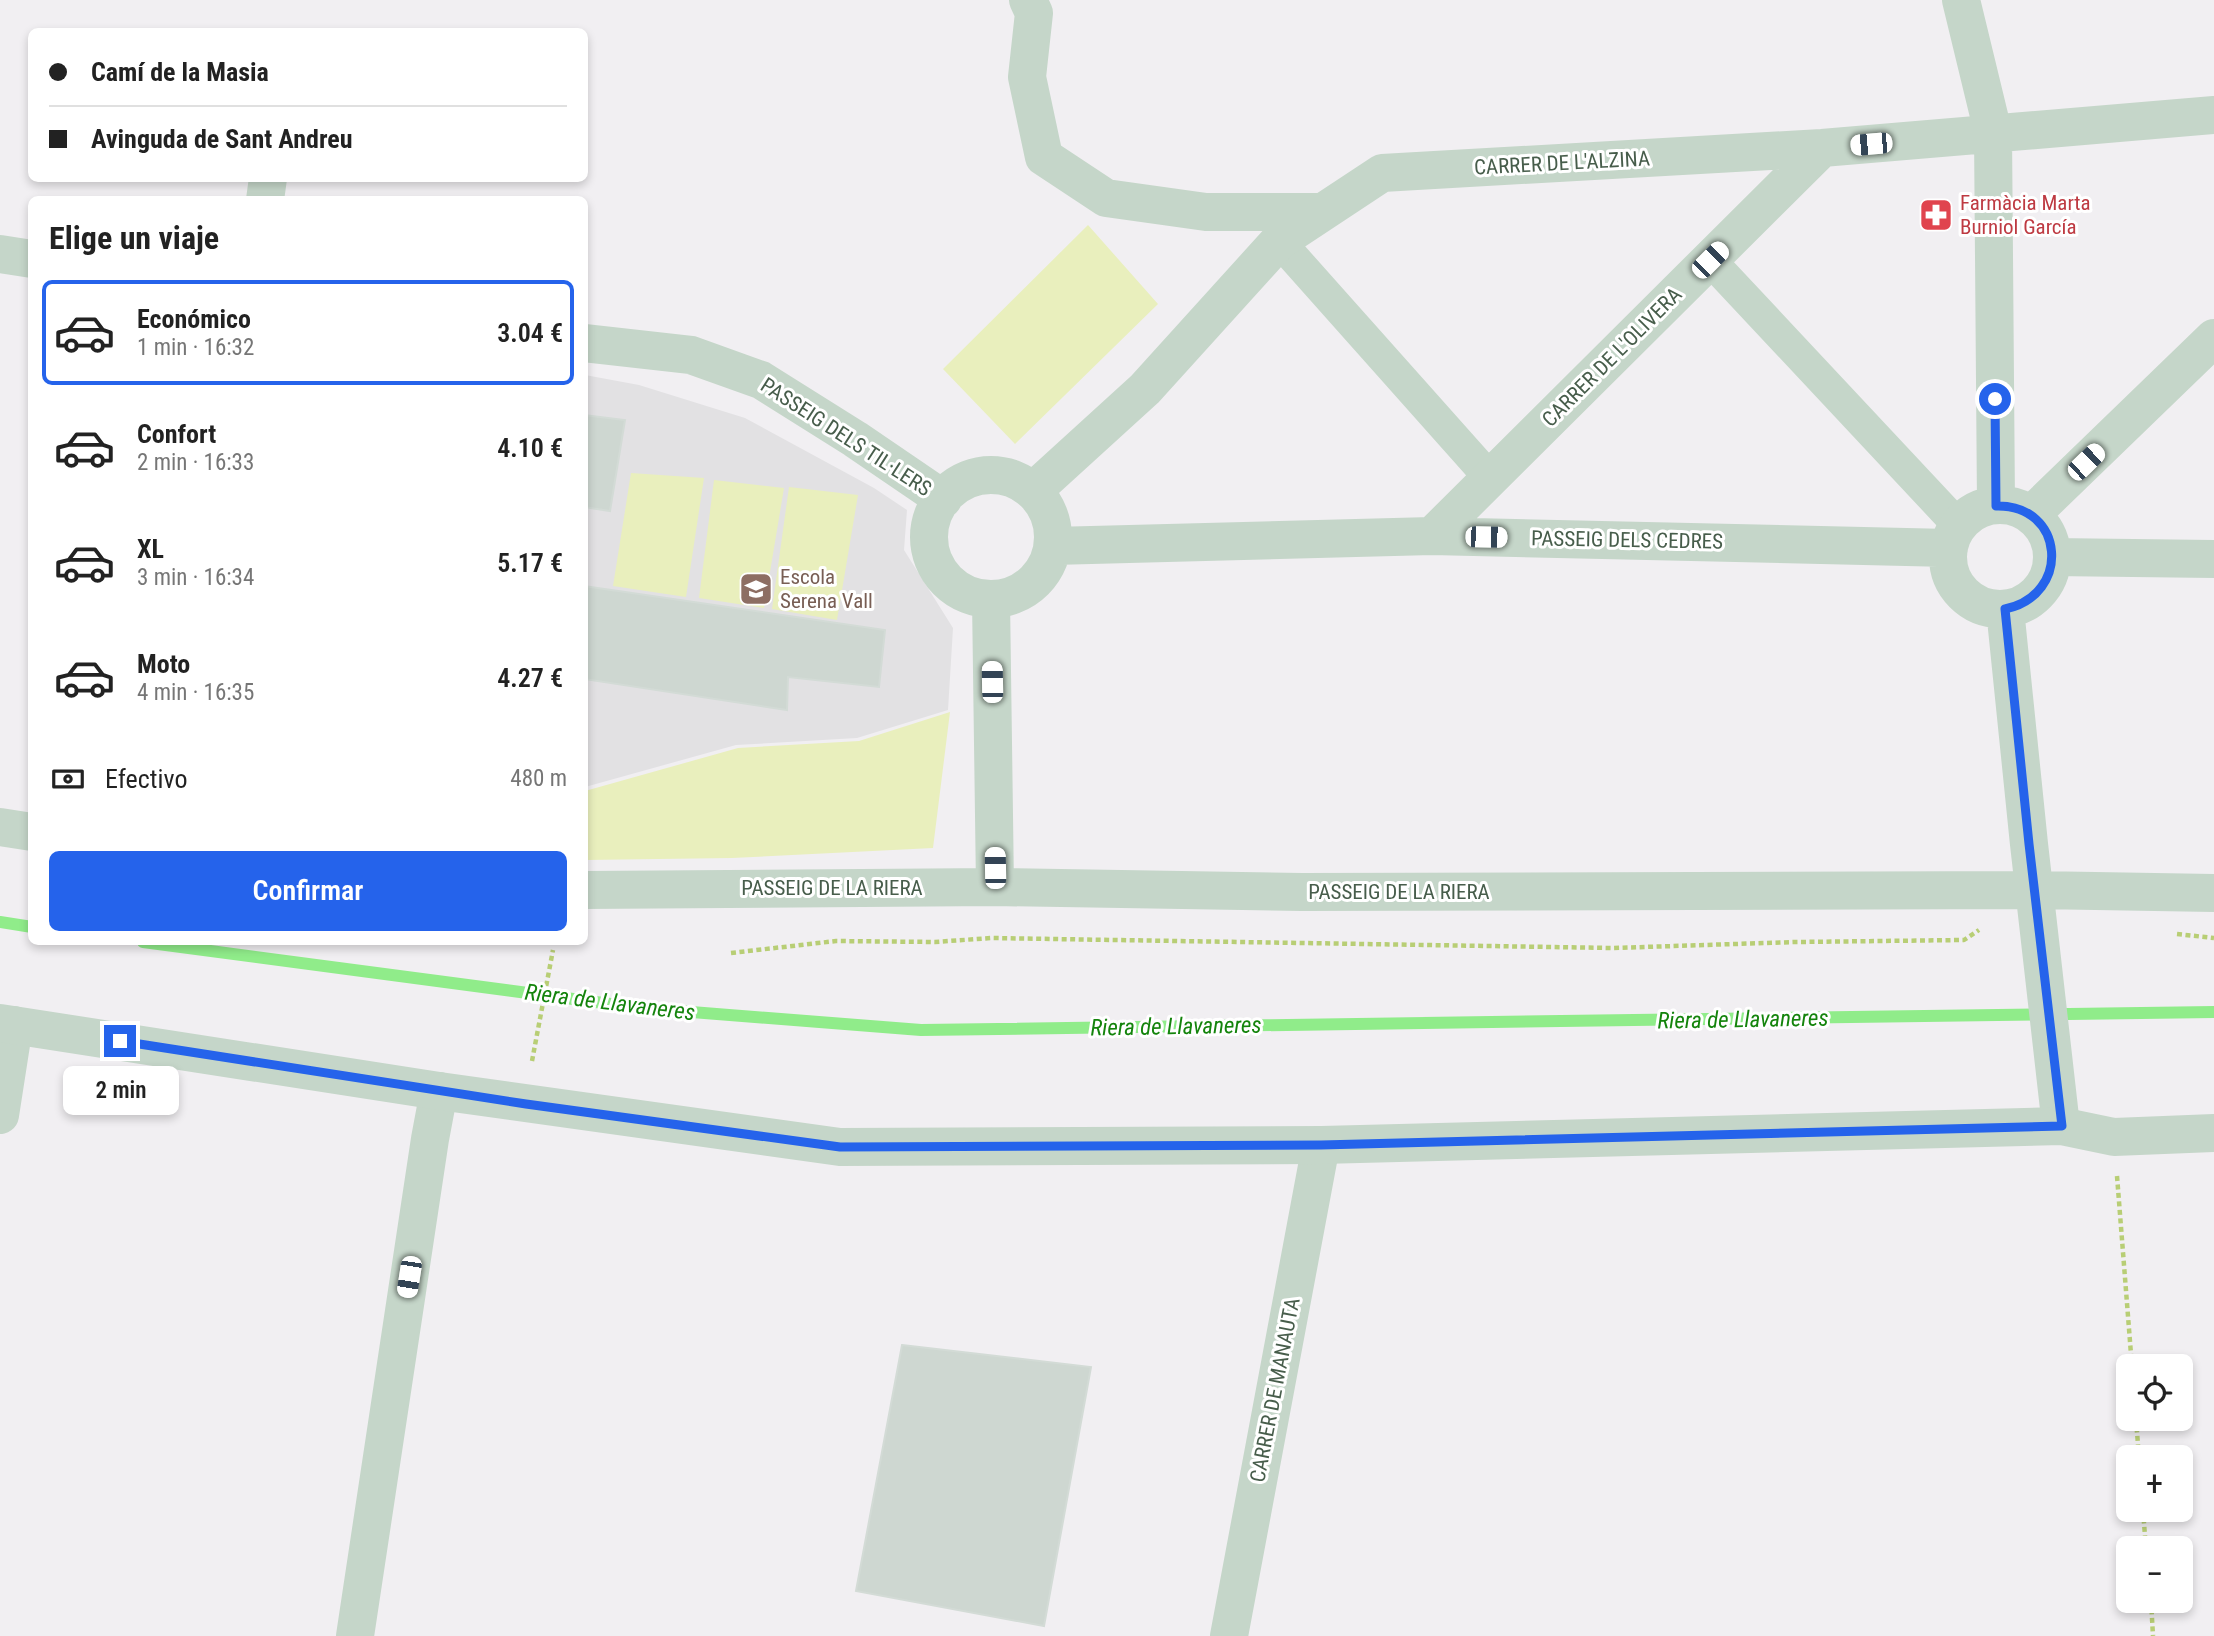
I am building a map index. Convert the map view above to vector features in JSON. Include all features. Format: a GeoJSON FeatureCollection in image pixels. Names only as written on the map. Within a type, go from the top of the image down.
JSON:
{"type":"FeatureCollection","features":[{"type":"Feature","properties":{"kind":"street"},"geometry":{"type":"LineString","coordinates":[[1028,0],[1034,13],[1027,77],[1044,157],[1106,198],[1206,212],[1320,212]]}},
{"type":"Feature","properties":{"kind":"street"},"geometry":{"type":"LineString","coordinates":[[1961,0],[1993,132],[2014,510]]}},
{"type":"Feature","properties":{"kind":"street","name":"CARRER DE L'ALZINA"},"geometry":{"type":"LineString","coordinates":[[1033,491],[1145,389],[1279,240],[1382,173],[1822,148],[2214,115]]}},
{"type":"Feature","properties":{"kind":"street","name":"CARRER DE L'OLIVERA"},"geometry":{"type":"LineString","coordinates":[[1432,536],[1822,148]]}},
{"type":"Feature","properties":{"kind":"street"},"geometry":{"type":"LineString","coordinates":[[1279,240],[1490,478]]}},
{"type":"Feature","properties":{"kind":"street"},"geometry":{"type":"LineString","coordinates":[[0,254],[28,258]]}},
{"type":"Feature","properties":{"kind":"street"},"geometry":{"type":"LineString","coordinates":[[1710,260],[1954,537]]}},
{"type":"Feature","properties":{"kind":"street"},"geometry":{"type":"LineString","coordinates":[[2014,510],[2214,338]]}},
{"type":"Feature","properties":{"kind":"street","name":"PASSEIG DELS TIL·LERS"},"geometry":{"type":"LineString","coordinates":[[588,343],[691,355],[761,380],[943,499]]}},
{"type":"Feature","properties":{"kind":"street"},"geometry":{"type":"LineString","coordinates":[[989,475],[1013,478],[1033,491],[1045,504],[1052,524],[1053,546],[1044,569],[1030,586],[1011,595],[991,599],[971,595],[948,581],[936,565],[930,547],[930,525],[937,506],[951,490],[967,480],[989,475]]}},
{"type":"Feature","properties":{"kind":"street"},"geometry":{"type":"LineString","coordinates":[[1985,507],[2014,510],[2045,529],[2052,548],[2046,582],[2039,592],[2018,606],[2005,609],[1984,607],[1966,596],[1953,579],[1950,569],[1954,537],[1975,512],[1985,507]]}},
{"type":"Feature","properties":{"kind":"street","name":"PASSEIG DELS CEDRES"},"geometry":{"type":"LineString","coordinates":[[1053,546],[1432,536],[1954,537]]}},
{"type":"Feature","properties":{"kind":"street"},"geometry":{"type":"LineString","coordinates":[[2052,557],[2214,559]]}},
{"type":"Feature","properties":{"kind":"street"},"geometry":{"type":"LineString","coordinates":[[991,599],[995,887]]}},
{"type":"Feature","properties":{"kind":"street"},"geometry":{"type":"LineString","coordinates":[[2005,609],[2062,1126]]}},
{"type":"Feature","properties":{"kind":"street"},"geometry":{"type":"LineString","coordinates":[[0,827],[28,831]]}},
{"type":"Feature","properties":{"kind":"street","name":"PASSEIG DE LA RIERA"},"geometry":{"type":"LineString","coordinates":[[588,890],[995,887],[1302,892],[2036,890],[2214,893]]}},
{"type":"Feature","properties":{"kind":"street"},"geometry":{"type":"LineString","coordinates":[[0,1115],[7,1024],[439,1091],[840,1147],[1321,1145],[2062,1126],[2114,1137],[2214,1133]]}},
{"type":"Feature","properties":{"kind":"street"},"geometry":{"type":"LineString","coordinates":[[355,1636],[439,1091]]}},
{"type":"Feature","properties":{"kind":"street","name":"CARRER DE MANAUTA"},"geometry":{"type":"LineString","coordinates":[[1229,1636],[1321,1145]]}},
{"type":"Feature","properties":{"kind":"path"},"geometry":{"type":"LineString","coordinates":[[731,953],[836,941],[935,942],[991,938],[1613,948],[1796,942],[1919,942],[1964,940],[1986,925]]}},
{"type":"Feature","properties":{"kind":"path"},"geometry":{"type":"LineString","coordinates":[[532,1061],[553,950]]}},
{"type":"Feature","properties":{"kind":"path"},"geometry":{"type":"LineString","coordinates":[[2114,1137],[2131,1354]]}},
{"type":"Feature","properties":{"kind":"path"},"geometry":{"type":"LineString","coordinates":[[2152,1613],[2153,1636]]}},
{"type":"Feature","properties":{"kind":"shaded area","name":"Escola Serena Vall"},"geometry":{"type":"Polygon","coordinates":[[[588,376],[639,385],[745,418],[874,488],[907,510],[904,550],[953,628],[948,710],[857,738],[736,745],[588,786],[588,376]]]}},
{"type":"Feature","properties":{"kind":"green space"},"geometry":{"type":"Polygon","coordinates":[[[1088,225],[1158,304],[1015,444],[943,369],[1088,225]]]}},
{"type":"Feature","properties":{"kind":"green space"},"geometry":{"type":"Polygon","coordinates":[[[631,473],[704,478],[686,597],[613,586],[631,473]]]}},
{"type":"Feature","properties":{"kind":"green space"},"geometry":{"type":"Polygon","coordinates":[[[714,480],[784,488],[764,608],[699,598],[714,480]]]}},
{"type":"Feature","properties":{"kind":"green space"},"geometry":{"type":"Polygon","coordinates":[[[789,487],[858,495],[837,620],[772,609],[789,487]]]}},
{"type":"Feature","properties":{"kind":"green space"},"geometry":{"type":"Polygon","coordinates":[[[950,712],[933,848],[732,858],[588,860],[588,790],[738,748],[859,741],[950,712]]]}},
{"type":"Feature","properties":{"kind":"building"},"geometry":{"type":"Polygon","coordinates":[[[588,415],[625,420],[610,511],[588,508],[588,415]]]}},
{"type":"Feature","properties":{"kind":"building"},"geometry":{"type":"Polygon","coordinates":[[[588,587],[885,630],[879,687],[788,677],[787,710],[588,680],[588,587]]]}},
{"type":"Feature","properties":{"kind":"building"},"geometry":{"type":"Polygon","coordinates":[[[902,1345],[1091,1367],[1044,1626],[856,1591],[902,1345]]]}},
{"type":"Feature","properties":{"kind":"waterway","name":"Riera de Llavaneres"},"geometry":{"type":"LineString","coordinates":[[0,922],[28,926]]}},
{"type":"Feature","properties":{"kind":"waterway","name":"Riera de Llavaneres"},"geometry":{"type":"LineString","coordinates":[[166,945],[641,1008],[921,1030],[2214,1012]]}},
{"type":"Feature","properties":{"kind":"place","name":"Farmàcia Marta Burniol García"},"geometry":{"type":"Point","coordinates":[1936,215]}},
{"type":"Feature","properties":{"kind":"place","name":"Escola Serena Vall"},"geometry":{"type":"Point","coordinates":[756,589]}},
{"type":"Feature","properties":{"kind":"route"},"geometry":{"type":"LineString","coordinates":[[120,1041],[526,1104],[840,1147],[1321,1145],[2062,1126],[2005,609],[2018,606],[2039,592],[2050,570],[2052,548],[2045,529],[2031,515],[2015,507],[1996,506],[1995,399]]}}]}
